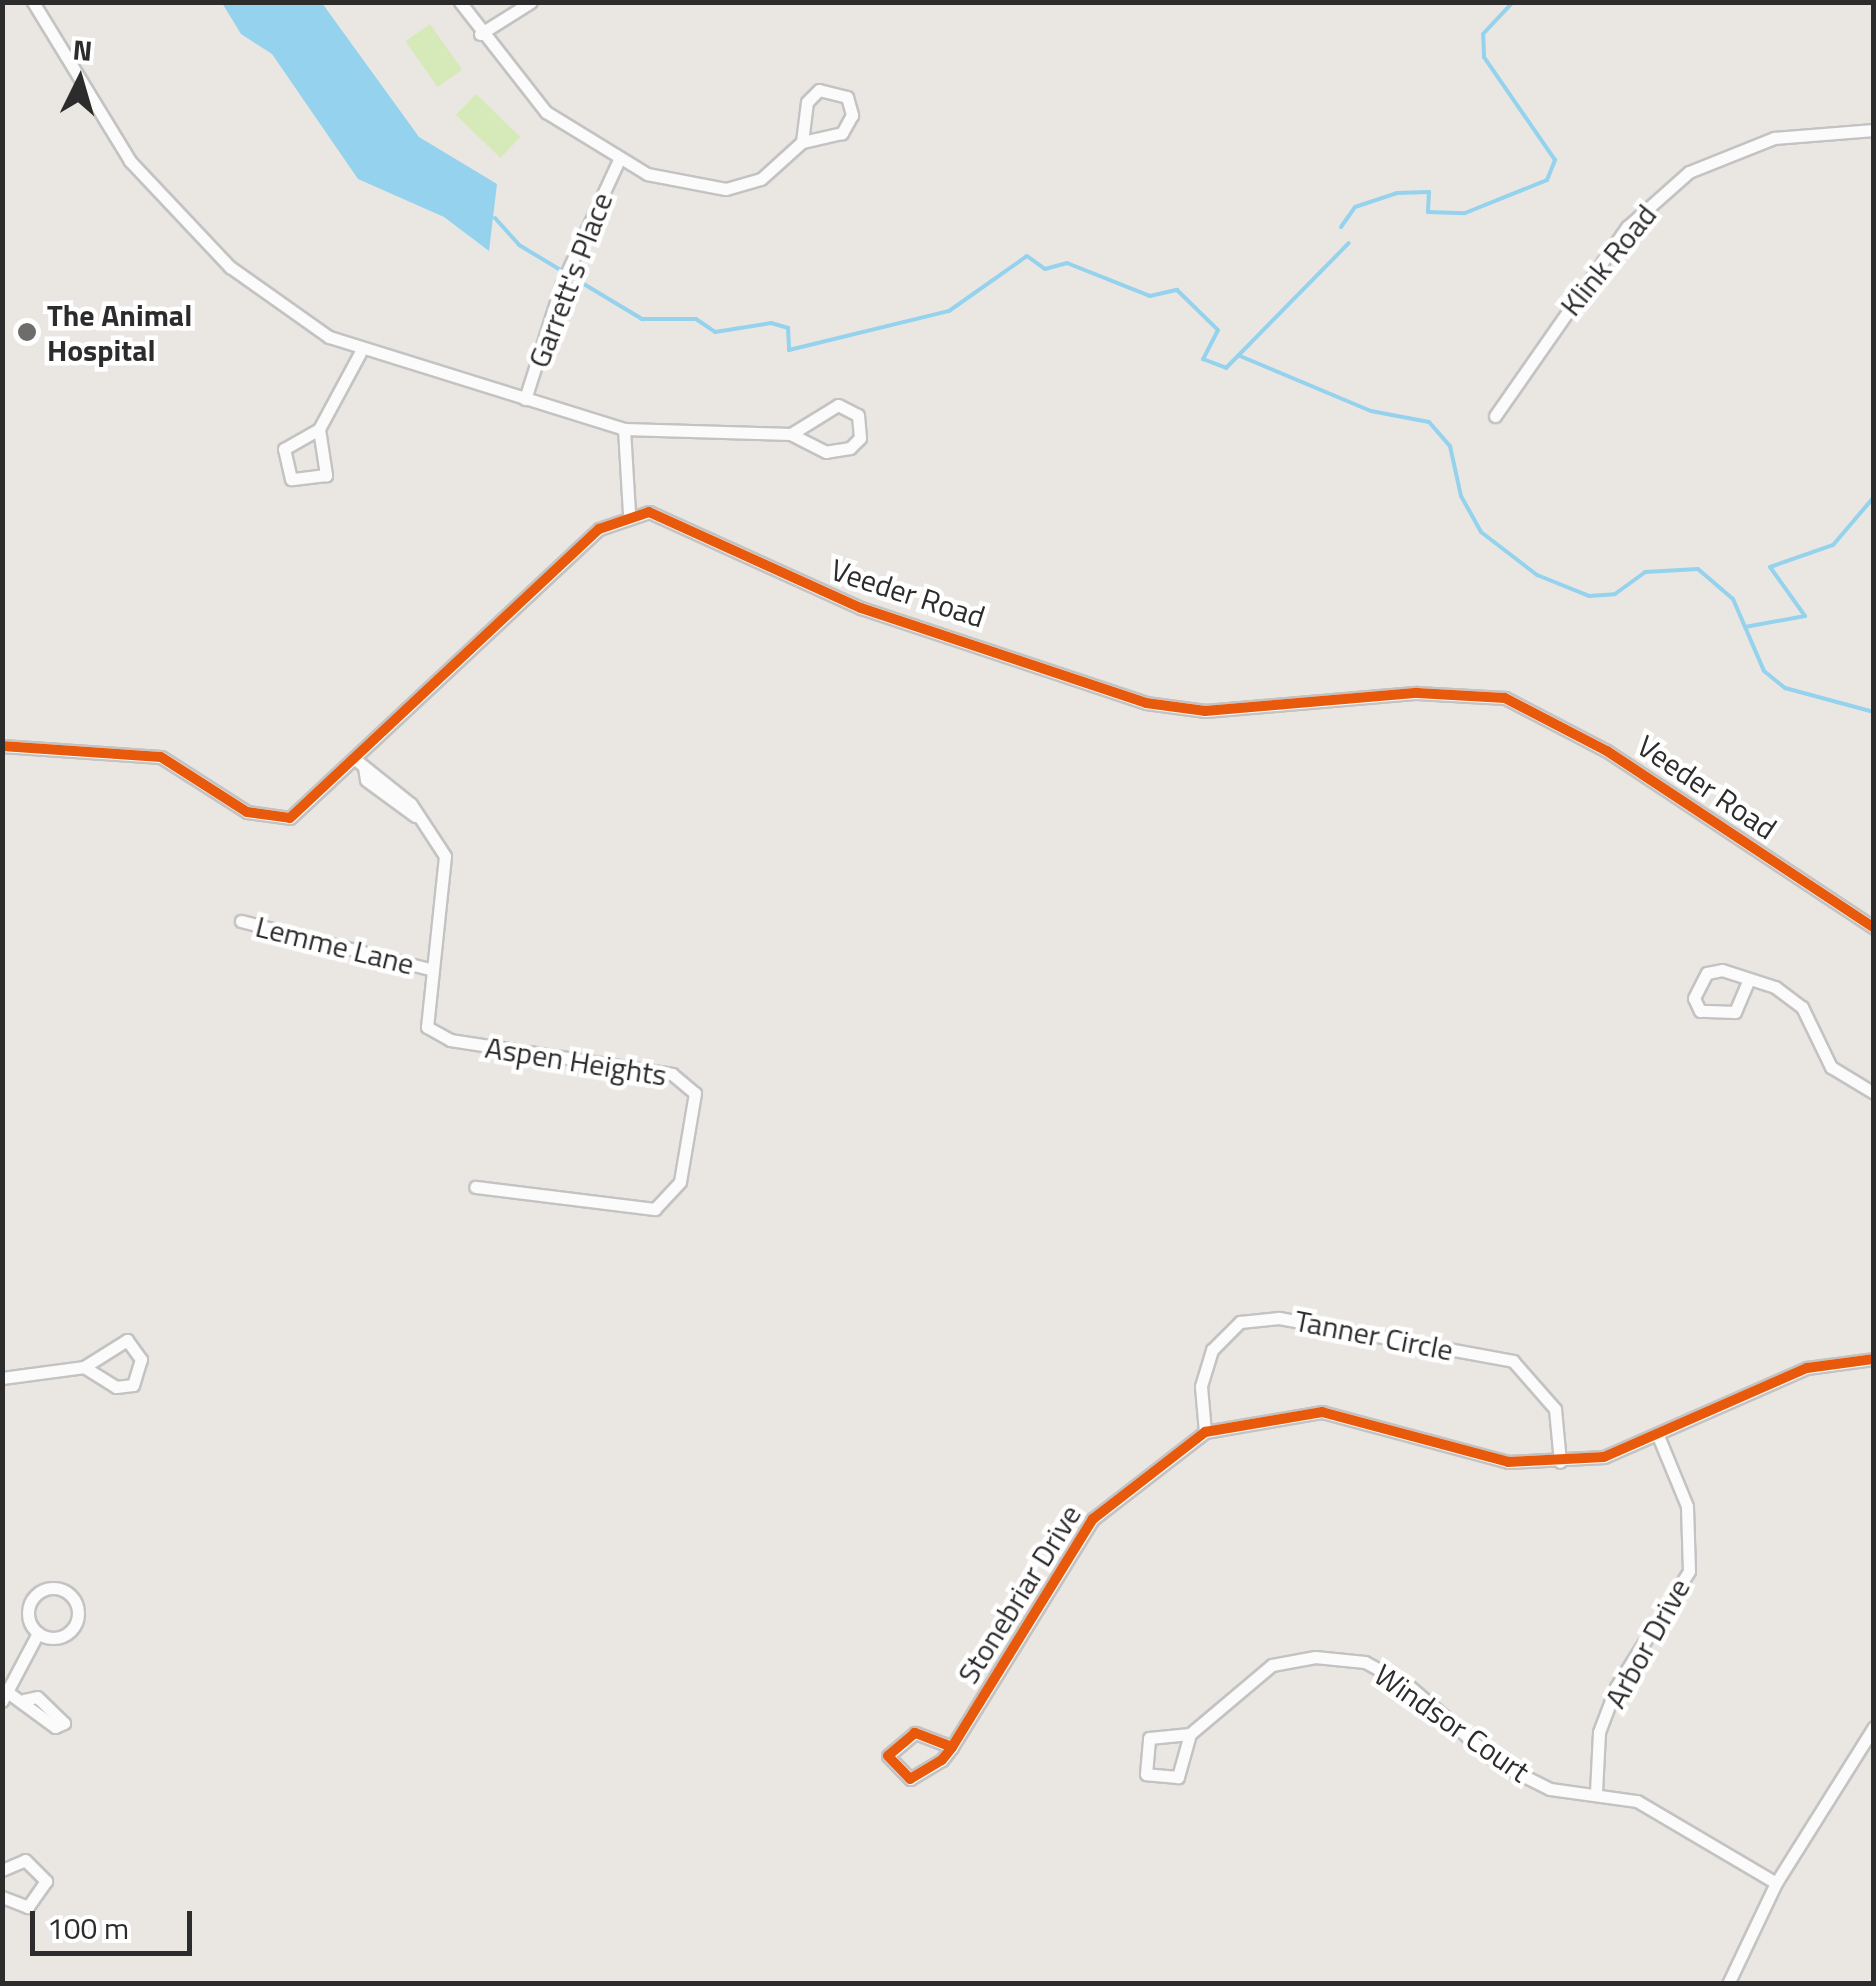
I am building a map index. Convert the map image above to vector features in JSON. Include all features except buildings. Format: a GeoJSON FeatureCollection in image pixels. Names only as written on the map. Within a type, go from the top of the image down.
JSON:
{"type":"FeatureCollection","features":[{"type":"Feature","properties":{"kind":"street"},"geometry":{"type":"LineString","coordinates":[[33,2],[100,118],[181,218],[272,301],[360,353],[624,429],[791,434],[842,452],[857,443],[860,424],[838,405],[791,434]]}},
{"type":"Feature","properties":{"kind":"street"},"geometry":{"type":"LineString","coordinates":[[460,2],[480,34],[546,112],[618,162],[673,183],[726,189],[761,179],[802,142],[842,133],[852,115],[847,96],[828,88],[811,95],[802,142]]}},
{"type":"Feature","properties":{"kind":"street"},"geometry":{"type":"LineString","coordinates":[[480,34],[532,2]]}},
{"type":"Feature","properties":{"kind":"street","name":"Klink Road"},"geometry":{"type":"LineString","coordinates":[[1495,416],[1627,227],[1688,172],[1774,138],[1874,130]]}},
{"type":"Feature","properties":{"kind":"street","name":"Garrett's Place"},"geometry":{"type":"LineString","coordinates":[[525,399],[562,283],[618,162]]}},
{"type":"Feature","properties":{"kind":"street"},"geometry":{"type":"LineString","coordinates":[[319,428],[326,474],[290,479],[284,449],[319,428],[360,353]]}},
{"type":"Feature","properties":{"kind":"street"},"geometry":{"type":"LineString","coordinates":[[2,746],[161,758],[270,819],[305,810],[360,763],[599,529],[630,512],[624,429]]}},
{"type":"Feature","properties":{"kind":"street","name":"Veeder Road"},"geometry":{"type":"LineString","coordinates":[[630,512],[684,522],[898,622],[1146,703],[1205,711],[1418,693],[1505,698],[1607,751],[1874,928]]}},
{"type":"Feature","properties":{"kind":"street","name":"Aspen Heights"},"geometry":{"type":"LineString","coordinates":[[360,763],[415,816],[444,856],[424,1015],[435,1034],[672,1074],[695,1093],[680,1182],[656,1210],[476,1187]]}},
{"type":"Feature","properties":{"kind":"street","name":"Lemme Lane"},"geometry":{"type":"LineString","coordinates":[[241,921],[429,969]]}},
{"type":"Feature","properties":{"kind":"street"},"geometry":{"type":"LineString","coordinates":[[1749,979],[1736,1012],[1700,1011],[1694,998],[1706,974],[1749,979],[1802,1007],[1831,1067],[1874,1093]]}},
{"type":"Feature","properties":{"kind":"street","name":"Tanner Circle"},"geometry":{"type":"LineString","coordinates":[[1206,1432],[1201,1386],[1212,1350],[1240,1322],[1279,1318],[1513,1361],[1555,1409],[1560,1462]]}},
{"type":"Feature","properties":{"kind":"street"},"geometry":{"type":"LineString","coordinates":[[2,1378],[84,1367],[128,1340],[141,1358],[137,1382],[127,1386],[84,1367]]}},
{"type":"Feature","properties":{"kind":"street","name":"Stonebriar Drive"},"geometry":{"type":"LineString","coordinates":[[952,1747],[914,1733],[888,1756],[910,1780],[926,1777],[952,1747],[1093,1519],[1206,1432],[1322,1412],[1495,1460],[1560,1462],[1658,1438],[1807,1368],[1874,1359]]}},
{"type":"Feature","properties":{"kind":"street","name":"Arbor Drive"},"geometry":{"type":"LineString","coordinates":[[1596,1792],[1599,1732],[1616,1687],[1689,1571],[1687,1506],[1658,1438]]}},
{"type":"Feature","properties":{"kind":"street"},"geometry":{"type":"LineString","coordinates":[[53,1587],[71,1595],[72,1629],[38,1633],[28,1620],[32,1598],[53,1587]]}},
{"type":"Feature","properties":{"kind":"street"},"geometry":{"type":"LineString","coordinates":[[24,1700],[4,1694],[38,1633]]}},
{"type":"Feature","properties":{"kind":"street","name":"Windsor Court"},"geometry":{"type":"LineString","coordinates":[[1190,1734],[1149,1738],[1146,1774],[1178,1777],[1190,1734],[1272,1665],[1315,1657],[1365,1662],[1409,1686],[1498,1763],[1550,1789],[1596,1792],[1637,1801],[1776,1883]]}},
{"type":"Feature","properties":{"kind":"street"},"geometry":{"type":"LineString","coordinates":[[1728,1984],[1776,1883],[1874,1727]]}},
{"type":"Feature","properties":{"kind":"street"},"geometry":{"type":"LineString","coordinates":[[2,1897],[28,1906],[46,1881],[25,1860],[3,1869]]}},
{"type":"Feature","properties":{"kind":"green space"},"geometry":{"type":"Polygon","coordinates":[[[430,24],[462,70],[438,87],[405,41],[430,24]]]}},
{"type":"Feature","properties":{"kind":"green space"},"geometry":{"type":"Polygon","coordinates":[[[476,94],[521,137],[500,158],[456,115],[476,94]]]}},
{"type":"Feature","properties":{"kind":"water"},"geometry":{"type":"Polygon","coordinates":[[[222,3],[322,3],[419,137],[497,184],[489,251],[444,217],[358,179],[272,54],[241,34],[222,3]]]}},
{"type":"Feature","properties":{"kind":"waterway"},"geometry":{"type":"LineString","coordinates":[[1341,227],[1355,207],[1397,193],[1429,192],[1428,212],[1465,213],[1547,180],[1555,160],[1484,57],[1483,34],[1513,2]]}},
{"type":"Feature","properties":{"kind":"waterway"},"geometry":{"type":"LineString","coordinates":[[495,218],[519,245],[642,319],[696,319],[715,332],[771,323],[788,328],[789,350],[949,311],[1027,256],[1045,269],[1067,263],[1150,296],[1177,290],[1218,330],[1203,359],[1226,368],[1349,243]]}},
{"type":"Feature","properties":{"kind":"waterway"},"geometry":{"type":"LineString","coordinates":[[1240,356],[1371,411],[1429,422],[1450,446],[1461,496],[1481,532],[1537,575],[1589,596],[1615,594],[1645,572],[1698,569],[1733,599],[1764,671],[1785,688],[1874,712]]}},
{"type":"Feature","properties":{"kind":"waterway"},"geometry":{"type":"LineString","coordinates":[[1745,627],[1805,616],[1770,567],[1833,545],[1874,497]]}},
{"type":"Feature","properties":{"kind":"cycle path"},"geometry":{"type":"LineString","coordinates":[[2,746],[161,757],[247,812],[290,818],[599,529],[649,512],[861,608],[1146,703],[1205,711],[1417,693],[1505,698],[1607,751],[1874,928]]}},
{"type":"Feature","properties":{"kind":"cycle path"},"geometry":{"type":"LineString","coordinates":[[952,1747],[915,1733],[888,1756],[910,1779],[942,1760],[952,1747],[1093,1519],[1205,1432],[1322,1412],[1508,1462],[1604,1457],[1807,1368],[1874,1359]]}},
{"type":"Feature","properties":{"kind":"place","name":"The Animal Hospital"},"geometry":{"type":"Point","coordinates":[27,332]}}]}
